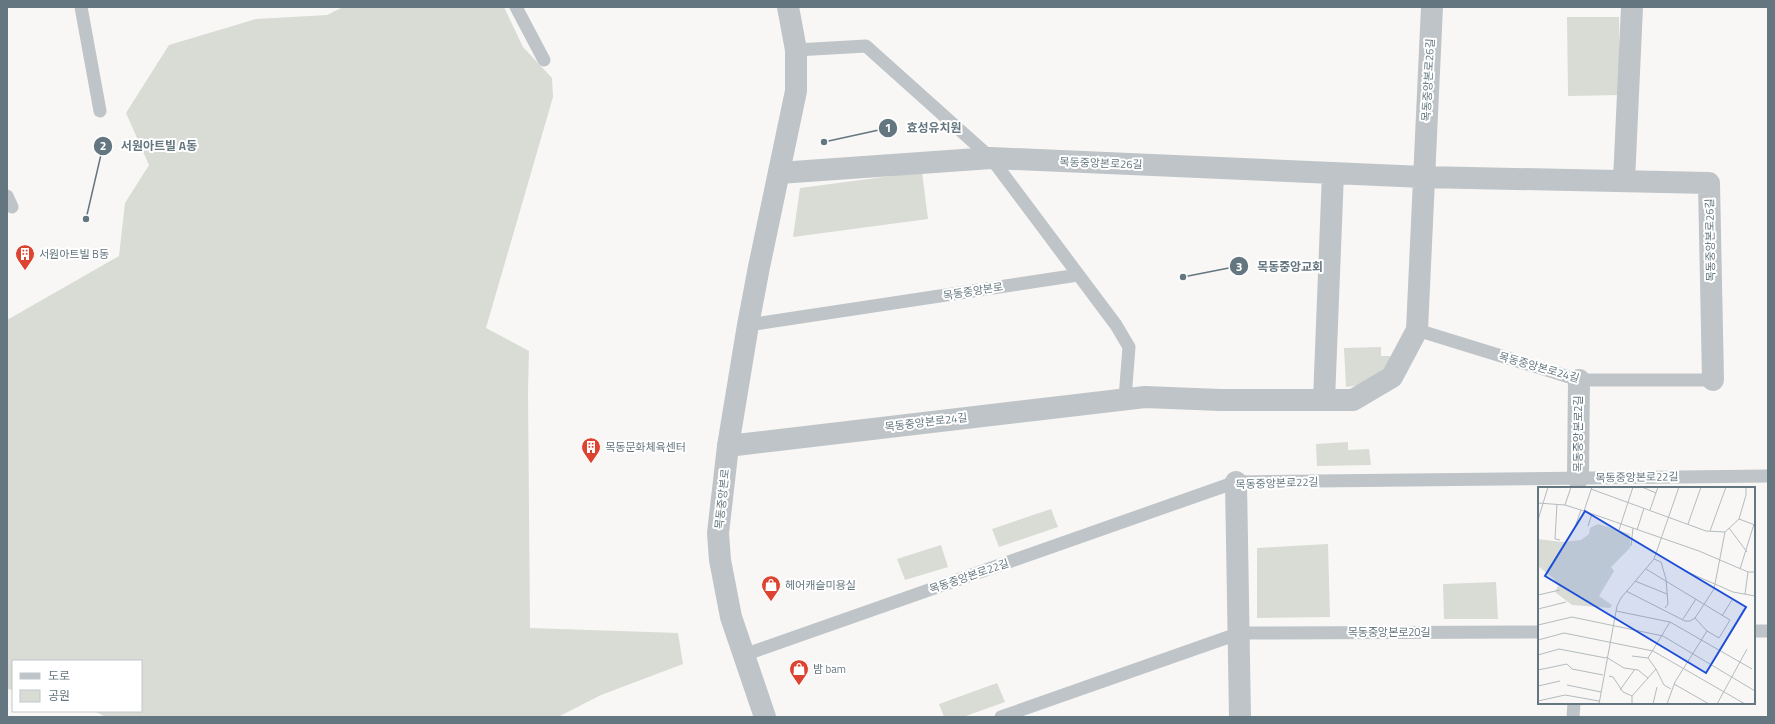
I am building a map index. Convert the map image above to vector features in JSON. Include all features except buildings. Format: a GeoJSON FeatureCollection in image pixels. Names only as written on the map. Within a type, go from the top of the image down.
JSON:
{"type":"FeatureCollection","features":[{"type":"Feature","properties":{"kind":"street","name":"목동중앙본로"},"geometry":{"type":"LineString","coordinates":[[765,717],[731,617],[720,560],[718,533],[728,446],[748,325],[796,90],[796,50],[788,7]]}},
{"type":"Feature","properties":{"kind":"street","name":"목동중앙본로26길"},"geometry":{"type":"LineString","coordinates":[[1423,176],[1432,7]]}},
{"type":"Feature","properties":{"kind":"street"},"geometry":{"type":"LineString","coordinates":[[1624,182],[1632,7]]}},
{"type":"Feature","properties":{"kind":"street","name":"목동중앙본로26길"},"geometry":{"type":"LineString","coordinates":[[779,173],[991,158],[1332,173],[1624,182],[1709,183],[1712,380]]}},
{"type":"Feature","properties":{"kind":"street"},"geometry":{"type":"LineString","coordinates":[[1324,400],[1332,173]]}},
{"type":"Feature","properties":{"kind":"street","name":"목동중앙본로24길"},"geometry":{"type":"LineString","coordinates":[[728,446],[1125,398],[1353,400],[1392,377],[1416,330],[1423,176]]}},
{"type":"Feature","properties":{"kind":"street","name":"목동중앙본로2길"},"geometry":{"type":"LineString","coordinates":[[1578,483],[1579,380]]}},
{"type":"Feature","properties":{"kind":"street"},"geometry":{"type":"LineString","coordinates":[[1236,482],[1240,633],[1240,717]]}},
{"type":"Feature","properties":{"kind":"lane"},"geometry":{"type":"LineString","coordinates":[[81,7],[100,111]]}},
{"type":"Feature","properties":{"kind":"lane"},"geometry":{"type":"LineString","coordinates":[[516,7],[544,60]]}},
{"type":"Feature","properties":{"kind":"lane"},"geometry":{"type":"LineString","coordinates":[[796,50],[866,46],[991,158],[1116,326],[1129,347],[1125,398]]}},
{"type":"Feature","properties":{"kind":"lane","name":"목동중앙본로"},"geometry":{"type":"LineString","coordinates":[[748,325],[1078,275]]}},
{"type":"Feature","properties":{"kind":"lane","name":"목동중앙본로24길"},"geometry":{"type":"LineString","coordinates":[[1416,330],[1579,380],[1712,380]]}},
{"type":"Feature","properties":{"kind":"lane","name":"목동중앙본로22길"},"geometry":{"type":"LineString","coordinates":[[744,655],[1236,482],[1578,483],[1768,476]]}},
{"type":"Feature","properties":{"kind":"lane"},"geometry":{"type":"LineString","coordinates":[[1755,631],[1768,631]]}},
{"type":"Feature","properties":{"kind":"lane","name":"목동중앙본로20길"},"geometry":{"type":"LineString","coordinates":[[1001,717],[1240,633],[1538,632]]}},
{"type":"Feature","properties":{"kind":"lane"},"geometry":{"type":"LineString","coordinates":[[1573,717],[1574,704]]}},
{"type":"Feature","properties":{"kind":"green space"},"geometry":{"type":"Polygon","coordinates":[[[343,7],[504,7],[523,47],[552,78],[553,97],[486,328],[529,351],[530,628],[678,633],[683,664],[601,695],[558,717],[106,717],[96,712],[142,712],[142,660],[12,660],[12,690],[7,689],[7,320],[119,256],[125,203],[149,165],[126,113],[169,45],[256,19],[327,15],[343,7]]]}},
{"type":"Feature","properties":{"kind":"green space"},"geometry":{"type":"Polygon","coordinates":[[[1567,17],[1619,17],[1620,95],[1568,96],[1567,17]]]}},
{"type":"Feature","properties":{"kind":"green space"},"geometry":{"type":"Polygon","coordinates":[[[922,172],[928,219],[793,237],[800,188],[922,172]]]}},
{"type":"Feature","properties":{"kind":"green space"},"geometry":{"type":"Polygon","coordinates":[[[1381,347],[1381,356],[1391,356],[1386,370],[1361,385],[1346,387],[1344,348],[1381,347]]]}},
{"type":"Feature","properties":{"kind":"green space"},"geometry":{"type":"Polygon","coordinates":[[[1348,442],[1348,450],[1369,449],[1371,465],[1317,466],[1316,444],[1348,442]]]}},
{"type":"Feature","properties":{"kind":"green space"},"geometry":{"type":"Polygon","coordinates":[[[1051,509],[1058,527],[999,547],[992,529],[1051,509]]]}},
{"type":"Feature","properties":{"kind":"green space"},"geometry":{"type":"Polygon","coordinates":[[[1328,544],[1330,617],[1257,618],[1257,548],[1328,544]]]}},
{"type":"Feature","properties":{"kind":"green space"},"geometry":{"type":"Polygon","coordinates":[[[941,545],[948,567],[905,580],[897,559],[941,545]]]}},
{"type":"Feature","properties":{"kind":"green space"},"geometry":{"type":"Polygon","coordinates":[[[1496,582],[1498,619],[1444,619],[1443,584],[1496,582]]]}},
{"type":"Feature","properties":{"kind":"green space"},"geometry":{"type":"Polygon","coordinates":[[[997,683],[1005,702],[963,717],[944,717],[939,704],[997,683]]]}},
{"type":"Feature","properties":{"kind":"place","name":"효성유치원"},"geometry":{"type":"Point","coordinates":[824,142]}},
{"type":"Feature","properties":{"kind":"place","name":"서원아트빌 A동"},"geometry":{"type":"Point","coordinates":[86,219]}},
{"type":"Feature","properties":{"kind":"place","name":"서원아트빌 B동"},"geometry":{"type":"Point","coordinates":[25,271]}},
{"type":"Feature","properties":{"kind":"place","name":"목동중앙교회"},"geometry":{"type":"Point","coordinates":[1183,277]}},
{"type":"Feature","properties":{"kind":"place","name":"목동문화체육센터"},"geometry":{"type":"Point","coordinates":[591,464]}},
{"type":"Feature","properties":{"kind":"place","name":"헤어캐슬미용실"},"geometry":{"type":"Point","coordinates":[771,602]}},
{"type":"Feature","properties":{"kind":"place","name":"밤 bam"},"geometry":{"type":"Point","coordinates":[799,686]}}]}
